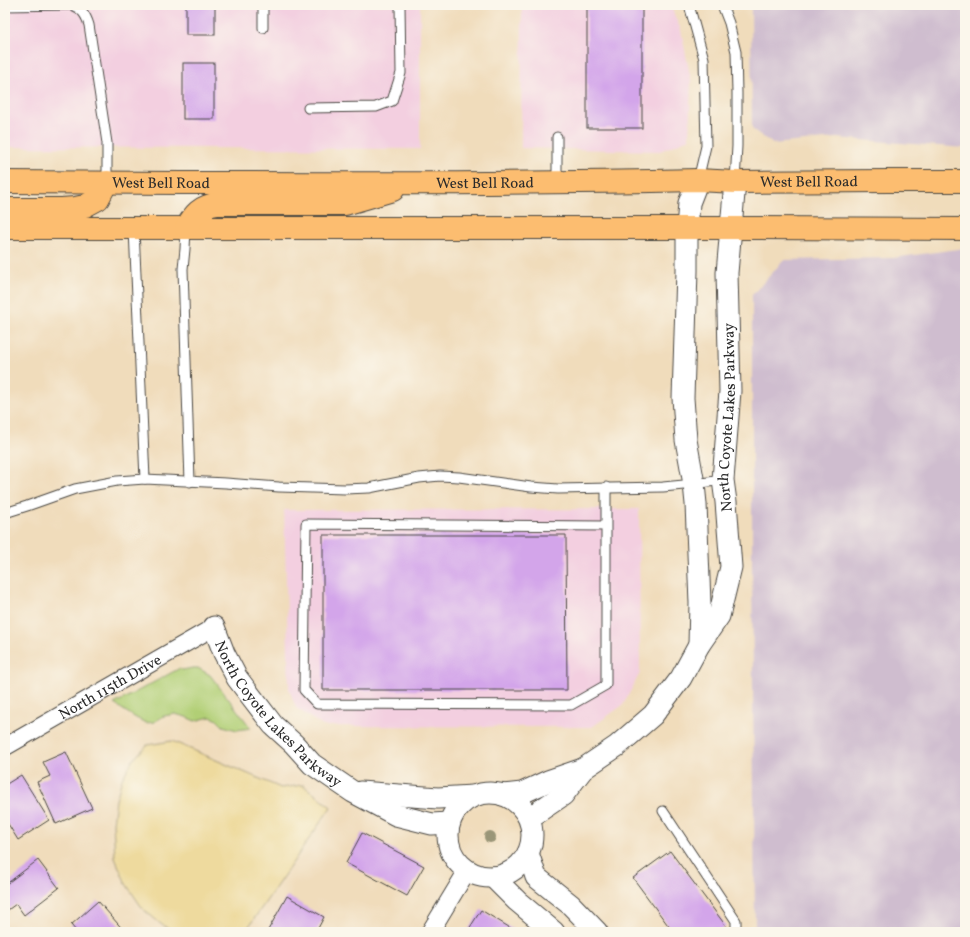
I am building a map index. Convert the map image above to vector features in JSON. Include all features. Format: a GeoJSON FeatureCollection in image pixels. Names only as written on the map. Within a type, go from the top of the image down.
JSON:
{"type":"FeatureCollection","features":[{"type":"Feature","properties":{"kind":"main road","name":"West Bell Road"},"geometry":{"type":"LineString","coordinates":[[5,182],[415,183],[698,180],[735,182],[965,182]]}},
{"type":"Feature","properties":{"kind":"main road"},"geometry":{"type":"LineString","coordinates":[[5,209],[62,209],[85,206],[98,199],[107,182]]}},
{"type":"Feature","properties":{"kind":"main road"},"geometry":{"type":"LineString","coordinates":[[186,228],[197,212],[208,205],[345,204],[415,183]]}},
{"type":"Feature","properties":{"kind":"main road"},"geometry":{"type":"LineString","coordinates":[[5,228],[965,229]]}},
{"type":"Feature","properties":{"kind":"street","name":"North Coyote Lakes Parkway"},"geometry":{"type":"LineString","coordinates":[[698,180],[689,203],[687,228],[683,398],[686,440],[696,504],[700,603],[699,645]]}},
{"type":"Feature","properties":{"kind":"street","name":"North Coyote Lakes Parkway"},"geometry":{"type":"LineString","coordinates":[[503,795],[522,793],[548,781],[583,769],[617,746],[653,715],[681,678],[699,645],[719,616],[731,567],[723,480],[730,391],[727,274],[735,182]]}},
{"type":"Feature","properties":{"kind":"street","name":"North Coyote Lakes Parkway"},"geometry":{"type":"LineString","coordinates":[[214,627],[224,653],[237,678],[273,725],[294,744],[312,764],[353,792],[396,816],[432,824],[449,823]]}},
{"type":"Feature","properties":{"kind":"street","name":"North 115th Drive"},"geometry":{"type":"LineString","coordinates":[[5,747],[214,627]]}},
{"type":"Feature","properties":{"kind":"street","name":"North Coyote Lakes Parkway"},"geometry":{"type":"LineString","coordinates":[[529,818],[563,795],[583,769]]}},
{"type":"Feature","properties":{"kind":"street","name":"North Coyote Lakes Parkway"},"geometry":{"type":"LineString","coordinates":[[353,792],[438,798],[473,796]]}},
{"type":"Feature","properties":{"kind":"street"},"geometry":{"type":"LineString","coordinates":[[489,793],[503,795],[514,800],[523,808],[529,818],[532,830],[532,842],[523,862],[514,870],[493,878],[479,876],[467,871],[457,862],[450,850],[448,837],[449,823],[454,812],[462,803],[473,796],[489,793]]}},
{"type":"Feature","properties":{"kind":"street"},"geometry":{"type":"LineString","coordinates":[[528,853],[536,877],[571,905],[597,932]]}},
{"type":"Feature","properties":{"kind":"street"},"geometry":{"type":"LineString","coordinates":[[430,932],[467,871]]}},
{"type":"Feature","properties":{"kind":"street"},"geometry":{"type":"LineString","coordinates":[[493,878],[517,901],[554,932]]}},
{"type":"Feature","properties":{"kind":"lane"},"geometry":{"type":"LineString","coordinates":[[5,6],[71,5],[79,8],[87,19],[107,143],[107,182]]}},
{"type":"Feature","properties":{"kind":"lane"},"geometry":{"type":"LineString","coordinates":[[263,5],[263,28]]}},
{"type":"Feature","properties":{"kind":"lane"},"geometry":{"type":"LineString","coordinates":[[308,108],[376,107],[392,100],[401,73],[400,5]]}},
{"type":"Feature","properties":{"kind":"lane"},"geometry":{"type":"LineString","coordinates":[[688,5],[704,59],[706,146],[698,180]]}},
{"type":"Feature","properties":{"kind":"lane"},"geometry":{"type":"LineString","coordinates":[[722,5],[729,23],[736,52],[737,146],[735,182]]}},
{"type":"Feature","properties":{"kind":"lane"},"geometry":{"type":"LineString","coordinates":[[556,137],[557,182]]}},
{"type":"Feature","properties":{"kind":"lane"},"geometry":{"type":"LineString","coordinates":[[134,228],[145,479]]}},
{"type":"Feature","properties":{"kind":"lane"},"geometry":{"type":"LineString","coordinates":[[186,228],[183,269],[190,482]]}},
{"type":"Feature","properties":{"kind":"lane"},"geometry":{"type":"LineString","coordinates":[[5,513],[75,489],[117,481],[145,479],[279,487],[345,489],[369,488],[419,478],[440,476],[558,489],[663,487],[723,480]]}},
{"type":"Feature","properties":{"kind":"lane"},"geometry":{"type":"LineString","coordinates":[[606,487],[606,526],[606,685],[571,704],[317,704],[304,690],[306,524],[606,526]]}},
{"type":"Feature","properties":{"kind":"lane"},"geometry":{"type":"LineString","coordinates":[[662,811],[736,921],[736,932]]}},
{"type":"Feature","properties":{"kind":"shaded area"},"geometry":{"type":"Polygon","coordinates":[[[5,5],[420,5],[420,149],[5,147],[5,5]]]}},
{"type":"Feature","properties":{"kind":"shaded area"},"geometry":{"type":"Polygon","coordinates":[[[522,5],[670,5],[681,30],[691,81],[689,139],[660,151],[521,148],[522,5]]]}},
{"type":"Feature","properties":{"kind":"shaded area"},"geometry":{"type":"Polygon","coordinates":[[[751,5],[965,5],[965,148],[836,138],[773,144],[752,129],[751,5]]]}},
{"type":"Feature","properties":{"kind":"shaded area"},"geometry":{"type":"Polygon","coordinates":[[[965,248],[965,932],[755,932],[752,564],[752,295],[784,260],[893,258],[965,248]]]}},
{"type":"Feature","properties":{"kind":"shaded area"},"geometry":{"type":"Polygon","coordinates":[[[639,509],[640,673],[623,705],[592,727],[323,726],[296,708],[289,689],[284,510],[639,509]]]}},
{"type":"Feature","properties":{"kind":"green space"},"geometry":{"type":"Polygon","coordinates":[[[180,668],[182,670],[198,668],[210,675],[251,728],[237,730],[223,726],[216,719],[210,717],[195,721],[175,714],[164,716],[154,722],[146,723],[114,704],[180,668]]]}},
{"type":"Feature","properties":{"kind":"sand"},"geometry":{"type":"Polygon","coordinates":[[[172,741],[281,788],[303,785],[331,807],[245,932],[176,932],[162,925],[143,909],[126,884],[115,858],[113,823],[116,800],[122,779],[132,761],[147,745],[172,741]]]}},
{"type":"Feature","properties":{"kind":"building"},"geometry":{"type":"Polygon","coordinates":[[[186,5],[215,5],[215,35],[186,35],[186,5]]]}},
{"type":"Feature","properties":{"kind":"building"},"geometry":{"type":"Polygon","coordinates":[[[587,5],[642,5],[642,128],[587,128],[587,5]]]}},
{"type":"Feature","properties":{"kind":"building"},"geometry":{"type":"Polygon","coordinates":[[[183,63],[214,63],[214,119],[183,119],[183,63]]]}},
{"type":"Feature","properties":{"kind":"building"},"geometry":{"type":"Polygon","coordinates":[[[323,535],[566,535],[567,690],[323,690],[323,535]]]}},
{"type":"Feature","properties":{"kind":"building"},"geometry":{"type":"Polygon","coordinates":[[[66,752],[92,808],[56,824],[37,782],[50,776],[43,762],[66,752]]]}},
{"type":"Feature","properties":{"kind":"building"},"geometry":{"type":"Polygon","coordinates":[[[21,775],[49,820],[18,840],[5,819],[5,785],[21,775]]]}},
{"type":"Feature","properties":{"kind":"building"},"geometry":{"type":"Polygon","coordinates":[[[362,833],[424,866],[407,896],[346,863],[362,833]]]}},
{"type":"Feature","properties":{"kind":"building"},"geometry":{"type":"Polygon","coordinates":[[[670,851],[726,926],[718,932],[673,932],[633,878],[670,851]]]}},
{"type":"Feature","properties":{"kind":"building"},"geometry":{"type":"Polygon","coordinates":[[[38,860],[59,888],[24,915],[16,904],[5,912],[5,885],[38,860]]]}},
{"type":"Feature","properties":{"kind":"building"},"geometry":{"type":"Polygon","coordinates":[[[287,896],[324,917],[316,932],[267,932],[287,896]]]}},
{"type":"Feature","properties":{"kind":"building"},"geometry":{"type":"Polygon","coordinates":[[[98,901],[125,932],[77,932],[71,925],[98,901]]]}},
{"type":"Feature","properties":{"kind":"building"},"geometry":{"type":"Polygon","coordinates":[[[481,910],[517,932],[467,932],[481,910]]]}}]}
